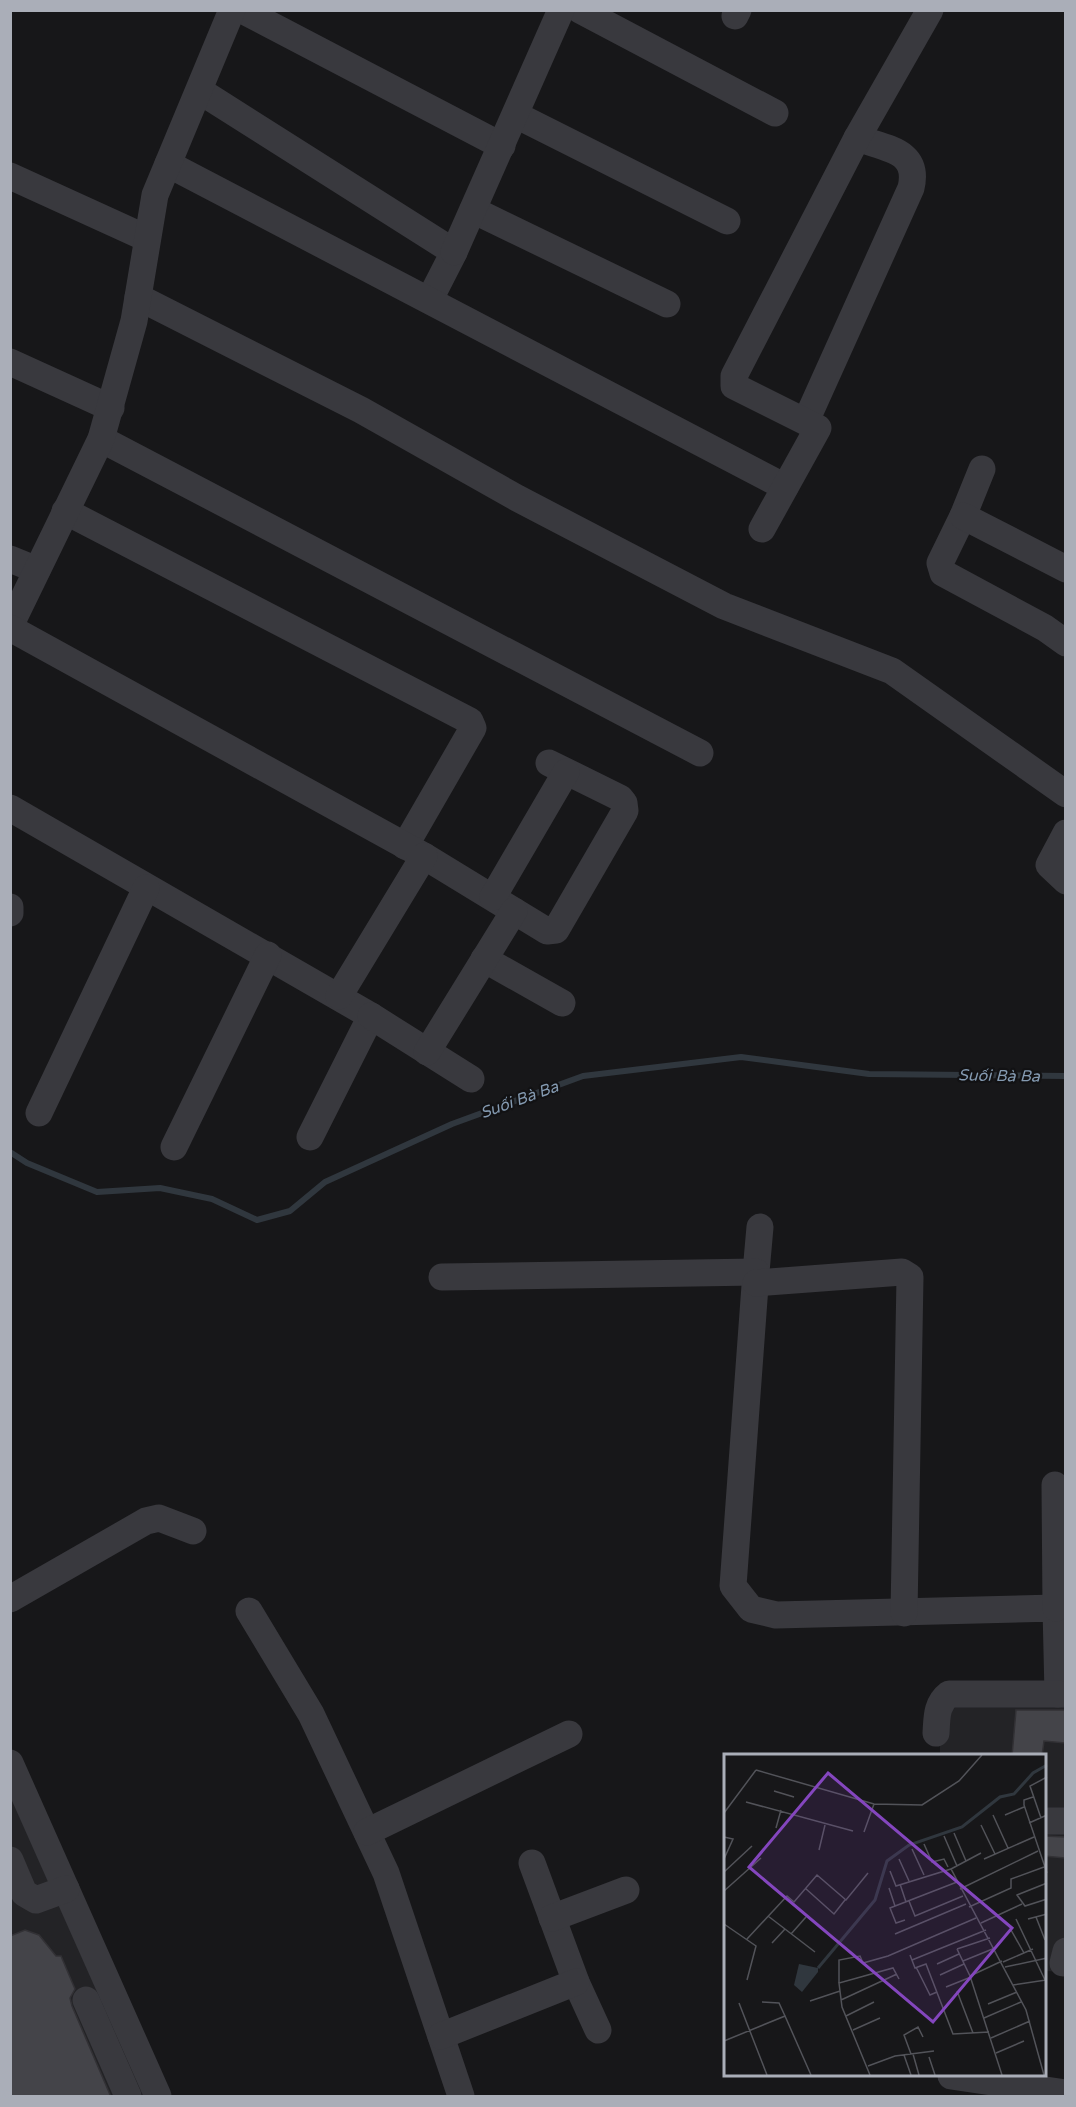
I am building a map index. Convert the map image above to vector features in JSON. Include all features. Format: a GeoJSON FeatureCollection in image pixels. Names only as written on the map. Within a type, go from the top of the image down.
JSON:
{"type":"FeatureCollection","features":[{"type":"Feature","properties":{"kind":"street"},"geometry":{"type":"LineString","coordinates":[[232,10],[155,195],[146,238],[138,297],[111,408],[101,439],[10,627],[415,851],[503,904],[547,931],[556,930],[625,812],[624,803],[620,798],[557,768],[503,904],[484,959],[427,1052]]}},
{"type":"Feature","properties":{"kind":"street"},"geometry":{"type":"LineString","coordinates":[[242,10],[502,146]]}},
{"type":"Feature","properties":{"kind":"street"},"geometry":{"type":"LineString","coordinates":[[430,299],[454,252],[561,10]]}},
{"type":"Feature","properties":{"kind":"street"},"geometry":{"type":"LineString","coordinates":[[580,10],[776,113]]}},
{"type":"Feature","properties":{"kind":"street"},"geometry":{"type":"LineString","coordinates":[[762,529],[818,428],[734,386],[732,382],[857,138],[930,10]]}},
{"type":"Feature","properties":{"kind":"street"},"geometry":{"type":"LineString","coordinates":[[200,91],[454,252]]}},
{"type":"Feature","properties":{"kind":"street"},"geometry":{"type":"LineString","coordinates":[[516,115],[727,221]]}},
{"type":"Feature","properties":{"kind":"street"},"geometry":{"type":"LineString","coordinates":[[806,421],[911,188],[914,173],[912,163],[902,155],[857,138]]}},
{"type":"Feature","properties":{"kind":"street"},"geometry":{"type":"LineString","coordinates":[[168,164],[430,299],[785,487]]}},
{"type":"Feature","properties":{"kind":"street"},"geometry":{"type":"LineString","coordinates":[[10,176],[146,238]]}},
{"type":"Feature","properties":{"kind":"street"},"geometry":{"type":"LineString","coordinates":[[473,210],[667,304]]}},
{"type":"Feature","properties":{"kind":"street"},"geometry":{"type":"LineString","coordinates":[[138,297],[362,410],[517,498],[724,606],[892,670],[1065,794]]}},
{"type":"Feature","properties":{"kind":"street"},"geometry":{"type":"LineString","coordinates":[[10,362],[111,408]]}},
{"type":"Feature","properties":{"kind":"street"},"geometry":{"type":"LineString","coordinates":[[101,439],[700,753]]}},
{"type":"Feature","properties":{"kind":"street"},"geometry":{"type":"LineString","coordinates":[[982,469],[963,516],[940,563],[943,573],[1045,628],[1065,643]]}},
{"type":"Feature","properties":{"kind":"street"},"geometry":{"type":"LineString","coordinates":[[65,512],[470,721],[473,728],[415,851],[339,996]]}},
{"type":"Feature","properties":{"kind":"street"},"geometry":{"type":"LineString","coordinates":[[963,516],[1065,569]]}},
{"type":"Feature","properties":{"kind":"street"},"geometry":{"type":"LineString","coordinates":[[10,559],[37,570]]}},
{"type":"Feature","properties":{"kind":"street"},"geometry":{"type":"LineString","coordinates":[[10,807],[146,888],[339,996],[471,1079]]}},
{"type":"Feature","properties":{"kind":"street"},"geometry":{"type":"LineString","coordinates":[[1065,832],[1049,865],[1065,881]]}},
{"type":"Feature","properties":{"kind":"street"},"geometry":{"type":"LineString","coordinates":[[39,1113],[146,888]]}},
{"type":"Feature","properties":{"kind":"street"},"geometry":{"type":"LineString","coordinates":[[10,907],[10,913]]}},
{"type":"Feature","properties":{"kind":"street"},"geometry":{"type":"LineString","coordinates":[[174,1147],[268,955]]}},
{"type":"Feature","properties":{"kind":"street"},"geometry":{"type":"LineString","coordinates":[[484,959],[562,1003]]}},
{"type":"Feature","properties":{"kind":"street"},"geometry":{"type":"LineString","coordinates":[[310,1137],[371,1016]]}},
{"type":"Feature","properties":{"kind":"street"},"geometry":{"type":"LineString","coordinates":[[760,1227],[733,1586],[751,1609],[776,1615],[1056,1608]]}},
{"type":"Feature","properties":{"kind":"street"},"geometry":{"type":"LineString","coordinates":[[442,1277],[756,1277],[902,1272],[910,1277],[904,1613]]}},
{"type":"Feature","properties":{"kind":"street"},"geometry":{"type":"LineString","coordinates":[[936,1733],[938,1709],[943,1699],[949,1694],[1062,1694],[1056,1608],[1055,1485]]}},
{"type":"Feature","properties":{"kind":"street"},"geometry":{"type":"LineString","coordinates":[[10,1599],[146,1521],[159,1518],[193,1531]]}},
{"type":"Feature","properties":{"kind":"street"},"geometry":{"type":"LineString","coordinates":[[249,1611],[311,1714],[386,1873],[461,2097]]}},
{"type":"Feature","properties":{"kind":"street"},"geometry":{"type":"LineString","coordinates":[[367,1832],[569,1734]]}},
{"type":"Feature","properties":{"kind":"street"},"geometry":{"type":"LineString","coordinates":[[10,1763],[158,2097]]}},
{"type":"Feature","properties":{"kind":"street"},"geometry":{"type":"LineString","coordinates":[[10,1860],[24,1893],[36,1900],[66,1889]]}},
{"type":"Feature","properties":{"kind":"street"},"geometry":{"type":"LineString","coordinates":[[532,1863],[576,1982],[598,2030]]}},
{"type":"Feature","properties":{"kind":"street"},"geometry":{"type":"LineString","coordinates":[[552,1918],[626,1890]]}},
{"type":"Feature","properties":{"kind":"street"},"geometry":{"type":"LineString","coordinates":[[441,2036],[576,1982]]}},
{"type":"Feature","properties":{"kind":"street"},"geometry":{"type":"LineString","coordinates":[[86,2000],[128,2097]]}},
{"type":"Feature","properties":{"kind":"street"},"geometry":{"type":"LineString","coordinates":[[960,2083],[1065,2093]]}},
{"type":"Feature","properties":{"kind":"shaded area"},"geometry":{"type":"Polygon","coordinates":[[[946,1701],[1065,1702],[1065,1972],[1046,1971],[1046,1754],[940,1754],[940,1734],[946,1701]]]}},
{"type":"Feature","properties":{"kind":"shaded area"},"geometry":{"type":"Polygon","coordinates":[[[10,1777],[154,2096],[11,2096],[10,1777]]]}},
{"type":"Feature","properties":{"kind":"building"},"geometry":{"type":"Polygon","coordinates":[[[1016,1710],[1065,1710],[1065,1743],[1044,1741],[1042,1754],[1012,1754],[1016,1710]]]}},
{"type":"Feature","properties":{"kind":"building"},"geometry":{"type":"Polygon","coordinates":[[[1046,1836],[1065,1837],[1065,1858],[1046,1856],[1046,1836]]]}},
{"type":"Feature","properties":{"kind":"building"},"geometry":{"type":"Polygon","coordinates":[[[25,1930],[39,1935],[56,1956],[61,1956],[75,1989],[70,1998],[72,2006],[111,2097],[10,2097],[10,1936],[25,1930]]]}},
{"type":"Feature","properties":{"kind":"waterway","name":"Suối Bà Ba"},"geometry":{"type":"LineString","coordinates":[[10,1152],[27,1163],[97,1192],[160,1188],[212,1199],[257,1220],[290,1211],[325,1182],[452,1124],[583,1076],[741,1057],[869,1074],[1066,1076]]}}]}
